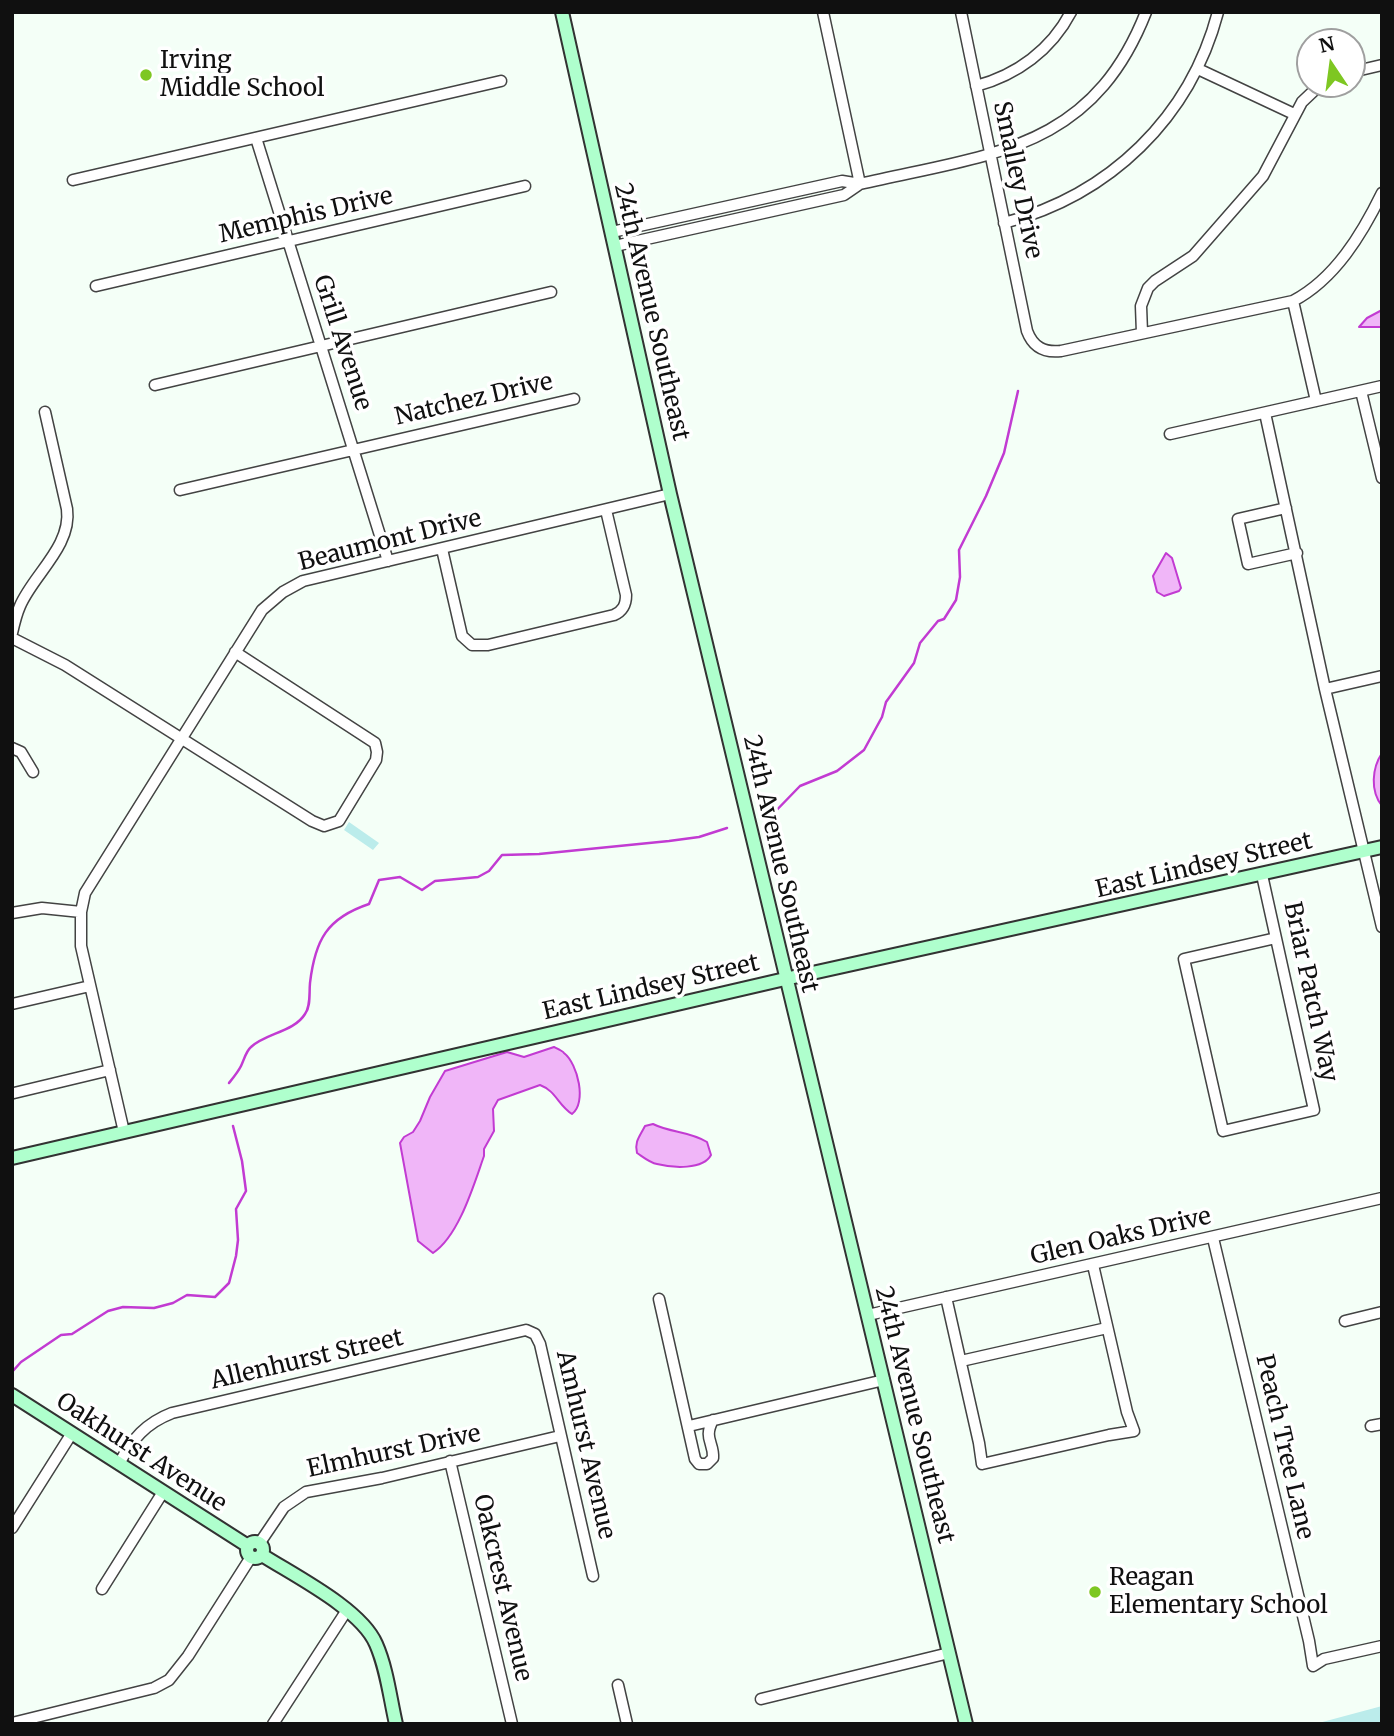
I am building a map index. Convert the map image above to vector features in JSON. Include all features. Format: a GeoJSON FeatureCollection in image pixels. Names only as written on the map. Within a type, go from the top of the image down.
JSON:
{"type":"FeatureCollection","features":[{"type":"Feature","properties":{"kind":"street","name":"24th Avenue Southeast"},"geometry":{"type":"LineString","coordinates":[[562,12],[670,494],[966,1724]]}},
{"type":"Feature","properties":{"kind":"street"},"geometry":{"type":"LineString","coordinates":[[823,12],[860,184]]}},
{"type":"Feature","properties":{"kind":"street","name":"Smalley Drive"},"geometry":{"type":"LineString","coordinates":[[961,12],[989,154],[1031,340],[1043,350],[1062,351],[1142,333]]}},
{"type":"Feature","properties":{"kind":"street"},"geometry":{"type":"LineString","coordinates":[[976,86],[1004,76],[1028,62],[1059,31],[1071,12]]}},
{"type":"Feature","properties":{"kind":"street"},"geometry":{"type":"LineString","coordinates":[[615,246],[844,195],[860,184],[989,154],[1032,140],[1063,123],[1081,109],[1119,66],[1135,39],[1146,12]]}},
{"type":"Feature","properties":{"kind":"street"},"geometry":{"type":"LineString","coordinates":[[1004,223],[1058,205],[1113,171],[1140,149],[1169,117],[1198,69],[1219,12]]}},
{"type":"Feature","properties":{"kind":"street"},"geometry":{"type":"LineString","coordinates":[[1198,69],[1294,114]]}},
{"type":"Feature","properties":{"kind":"street"},"geometry":{"type":"LineString","coordinates":[[73,180],[501,80]]}},
{"type":"Feature","properties":{"kind":"street"},"geometry":{"type":"LineString","coordinates":[[1306,98],[1294,114],[1263,176],[1193,256],[1148,288],[1141,306],[1142,333],[1293,300],[1321,281],[1353,245],[1382,193]]}},
{"type":"Feature","properties":{"kind":"street","name":"Grill Avenue"},"geometry":{"type":"LineString","coordinates":[[256,138],[388,561]]}},
{"type":"Feature","properties":{"kind":"street"},"geometry":{"type":"LineString","coordinates":[[612,232],[842,181],[860,184]]}},
{"type":"Feature","properties":{"kind":"street","name":"Memphis Drive"},"geometry":{"type":"LineString","coordinates":[[96,286],[525,187]]}},
{"type":"Feature","properties":{"kind":"street"},"geometry":{"type":"LineString","coordinates":[[155,385],[551,292]]}},
{"type":"Feature","properties":{"kind":"street"},"geometry":{"type":"LineString","coordinates":[[1293,300],[1316,401]]}},
{"type":"Feature","properties":{"kind":"street"},"geometry":{"type":"LineString","coordinates":[[1170,434],[1382,386]]}},
{"type":"Feature","properties":{"kind":"street"},"geometry":{"type":"LineString","coordinates":[[1361,391],[1382,478]]}},
{"type":"Feature","properties":{"kind":"street","name":"Natchez Drive"},"geometry":{"type":"LineString","coordinates":[[180,490],[574,399]]}},
{"type":"Feature","properties":{"kind":"street"},"geometry":{"type":"LineString","coordinates":[[45,412],[68,522],[58,545],[20,606],[12,635],[65,665],[319,824],[329,825],[339,821],[376,760],[374,743],[235,653]]}},
{"type":"Feature","properties":{"kind":"street"},"geometry":{"type":"LineString","coordinates":[[1265,412],[1325,688],[1382,927]]}},
{"type":"Feature","properties":{"kind":"street","name":"Beaumont Drive"},"geometry":{"type":"LineString","coordinates":[[81,912],[88,886],[180,738],[262,610],[283,592],[303,581],[670,494]]}},
{"type":"Feature","properties":{"kind":"street"},"geometry":{"type":"LineString","coordinates":[[1286,508],[1238,519],[1245,553],[1248,564],[1297,553]]}},
{"type":"Feature","properties":{"kind":"street"},"geometry":{"type":"LineString","coordinates":[[442,549],[464,640],[472,645],[482,646],[614,615],[625,606],[626,595],[606,510]]}},
{"type":"Feature","properties":{"kind":"street"},"geometry":{"type":"LineString","coordinates":[[1325,688],[1382,676]]}},
{"type":"Feature","properties":{"kind":"street"},"geometry":{"type":"LineString","coordinates":[[12,748],[21,752],[33,772]]}},
{"type":"Feature","properties":{"kind":"street","name":"East Lindsey Street"},"geometry":{"type":"LineString","coordinates":[[12,1158],[785,979],[1382,848]]}},
{"type":"Feature","properties":{"kind":"street","name":"Briar Patch Way"},"geometry":{"type":"LineString","coordinates":[[1262,875],[1276,937],[1314,1110],[1223,1131],[1184,959],[1276,937]]}},
{"type":"Feature","properties":{"kind":"street"},"geometry":{"type":"LineString","coordinates":[[12,913],[42,908],[81,912],[80,938],[124,1132]]}},
{"type":"Feature","properties":{"kind":"street"},"geometry":{"type":"LineString","coordinates":[[12,1004],[90,986]]}},
{"type":"Feature","properties":{"kind":"street"},"geometry":{"type":"LineString","coordinates":[[14,1093],[110,1070]]}},
{"type":"Feature","properties":{"kind":"street","name":"Glen Oaks Drive"},"geometry":{"type":"LineString","coordinates":[[868,1315],[1382,1198]]}},
{"type":"Feature","properties":{"kind":"street","name":"Peach Tree Lane"},"geometry":{"type":"LineString","coordinates":[[1213,1238],[1313,1666],[1324,1659],[1382,1646]]}},
{"type":"Feature","properties":{"kind":"street"},"geometry":{"type":"LineString","coordinates":[[946,1297],[982,1464],[1134,1431],[1127,1412],[1093,1265]]}},
{"type":"Feature","properties":{"kind":"street"},"geometry":{"type":"LineString","coordinates":[[659,1300],[695,1459],[702,1465],[711,1462],[713,1458],[708,1435],[713,1420]]}},
{"type":"Feature","properties":{"kind":"street"},"geometry":{"type":"LineString","coordinates":[[1345,1321],[1382,1312]]}},
{"type":"Feature","properties":{"kind":"street"},"geometry":{"type":"LineString","coordinates":[[961,1361],[1107,1328]]}},
{"type":"Feature","properties":{"kind":"street","name":"Amhurst Avenue"},"geometry":{"type":"LineString","coordinates":[[526,1330],[535,1334],[540,1344],[593,1576]]}},
{"type":"Feature","properties":{"kind":"street","name":"Allenhurst Street"},"geometry":{"type":"LineString","coordinates":[[119,1464],[141,1431],[157,1419],[172,1413],[526,1330]]}},
{"type":"Feature","properties":{"kind":"street"},"geometry":{"type":"LineString","coordinates":[[689,1426],[884,1380]]}},
{"type":"Feature","properties":{"kind":"street","name":"Oakhurst Avenue"},"geometry":{"type":"LineString","coordinates":[[12,1395],[347,1610],[366,1626],[376,1645],[396,1724]]}},
{"type":"Feature","properties":{"kind":"street"},"geometry":{"type":"LineString","coordinates":[[12,1528],[72,1433]]}},
{"type":"Feature","properties":{"kind":"street","name":"Elmhurst Drive"},"geometry":{"type":"LineString","coordinates":[[12,1723],[129,1696],[169,1680],[188,1656],[284,1507],[306,1492],[382,1478],[560,1436]]}},
{"type":"Feature","properties":{"kind":"street","name":"Oakcrest Avenue"},"geometry":{"type":"LineString","coordinates":[[450,1461],[512,1724]]}},
{"type":"Feature","properties":{"kind":"street"},"geometry":{"type":"LineString","coordinates":[[102,1589],[163,1492]]}},
{"type":"Feature","properties":{"kind":"street"},"geometry":{"type":"LineString","coordinates":[[273,1724],[347,1610]]}},
{"type":"Feature","properties":{"kind":"street"},"geometry":{"type":"LineString","coordinates":[[761,1699],[949,1653]]}},
{"type":"Feature","properties":{"kind":"street"},"geometry":{"type":"LineString","coordinates":[[618,1685],[627,1724]]}},
{"type":"Feature","properties":{"kind":"shaded area"},"geometry":{"type":"Polygon","coordinates":[[[1382,310],[1382,327],[1359,327],[1367,318],[1382,310]]]}},
{"type":"Feature","properties":{"kind":"shaded area"},"geometry":{"type":"Polygon","coordinates":[[[1166,553],[1172,558],[1181,588],[1164,596],[1157,592],[1153,576],[1166,553]]]}},
{"type":"Feature","properties":{"kind":"shaded area"},"geometry":{"type":"Polygon","coordinates":[[[1382,753],[1382,806],[1376,794],[1374,779],[1382,753]]]}},
{"type":"Feature","properties":{"kind":"shaded area"},"geometry":{"type":"Polygon","coordinates":[[[349,822],[379,843],[373,850],[344,830],[349,822]]]}},
{"type":"Feature","properties":{"kind":"shaded area"},"geometry":{"type":"Polygon","coordinates":[[[554,1047],[569,1058],[577,1074],[580,1093],[577,1109],[572,1114],[550,1091],[540,1085],[498,1100],[493,1109],[494,1131],[484,1149],[470,1195],[451,1235],[433,1253],[418,1241],[400,1143],[413,1132],[420,1121],[445,1071],[507,1052],[524,1057],[554,1047]]]}},
{"type":"Feature","properties":{"kind":"shaded area"},"geometry":{"type":"Polygon","coordinates":[[[653,1124],[707,1142],[711,1155],[701,1163],[687,1167],[649,1161],[637,1153],[636,1146],[645,1126],[653,1124]]]}},
{"type":"Feature","properties":{"kind":"shaded area"},"geometry":{"type":"Polygon","coordinates":[[[1382,1706],[1382,1724],[1315,1724],[1382,1706]]]}},
{"type":"Feature","properties":{"kind":"waterway"},"geometry":{"type":"LineString","coordinates":[[768,819],[800,786],[837,771],[864,750],[882,717],[886,702],[914,663],[920,643],[938,621],[944,619],[956,600],[960,577],[959,550],[1004,453],[1018,391]]}},
{"type":"Feature","properties":{"kind":"waterway"},"geometry":{"type":"LineString","coordinates":[[229,1083],[251,1047],[294,1025],[305,1014],[309,1003],[312,968],[320,943],[333,924],[343,916],[369,904],[379,880],[400,877],[422,890],[435,881],[478,877],[489,871],[502,855],[669,841],[699,837],[727,828]]}},
{"type":"Feature","properties":{"kind":"waterway"},"geometry":{"type":"LineString","coordinates":[[12,1372],[21,1362],[61,1335],[72,1334],[108,1311],[123,1307],[154,1308],[173,1303],[187,1295],[215,1297],[229,1283],[238,1240],[236,1209],[246,1191],[233,1126]]}},
{"type":"Feature","properties":{"kind":"place","name":"Irving Middle School"},"geometry":{"type":"Point","coordinates":[146,75]}},
{"type":"Feature","properties":{"kind":"place","name":"Reagan Elementary School"},"geometry":{"type":"Point","coordinates":[1095,1592]}}]}
